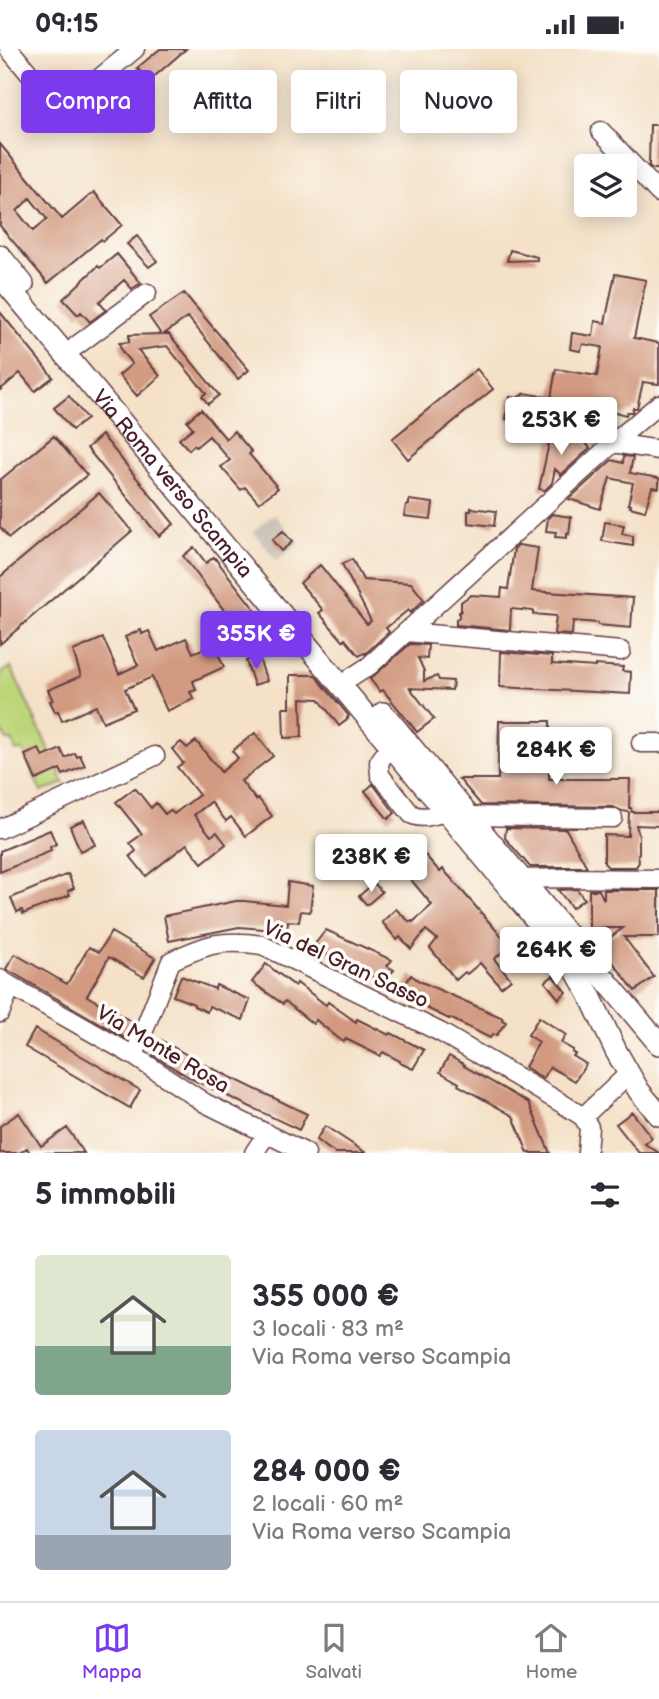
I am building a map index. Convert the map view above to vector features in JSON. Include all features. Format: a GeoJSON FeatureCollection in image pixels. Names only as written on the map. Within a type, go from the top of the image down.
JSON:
{"type":"FeatureCollection","features":[{"type":"Feature","properties":{"kind":"main road","name":"Via Roma verso Scampia"},"geometry":{"type":"LineString","coordinates":[[0,256],[71,351],[391,745],[456,816],[522,879],[658,1041]]}},
{"type":"Feature","properties":{"kind":"main road","name":"Via Roma verso Scampia"},"geometry":{"type":"LineString","coordinates":[[0,276],[71,351],[352,677],[456,816],[571,962],[639,1091],[659,1115]]}},
{"type":"Feature","properties":{"kind":"main road"},"geometry":{"type":"LineString","coordinates":[[612,1042],[626,1031],[635,1031],[658,1041]]}},
{"type":"Feature","properties":{"kind":"street"},"geometry":{"type":"LineString","coordinates":[[9,49],[34,79],[49,89],[64,91],[85,90],[135,49]]}},
{"type":"Feature","properties":{"kind":"street"},"geometry":{"type":"LineString","coordinates":[[601,131],[659,193]]}},
{"type":"Feature","properties":{"kind":"street"},"geometry":{"type":"LineString","coordinates":[[71,351],[147,293]]}},
{"type":"Feature","properties":{"kind":"street"},"geometry":{"type":"LineString","coordinates":[[352,677],[369,666],[659,404]]}},
{"type":"Feature","properties":{"kind":"street"},"geometry":{"type":"LineString","coordinates":[[613,443],[659,450]]}},
{"type":"Feature","properties":{"kind":"street"},"geometry":{"type":"LineString","coordinates":[[406,632],[621,651]]}},
{"type":"Feature","properties":{"kind":"street"},"geometry":{"type":"LineString","coordinates":[[641,743],[659,743]]}},
{"type":"Feature","properties":{"kind":"street"},"geometry":{"type":"LineString","coordinates":[[0,829],[155,756]]}},
{"type":"Feature","properties":{"kind":"street"},"geometry":{"type":"LineString","coordinates":[[456,816],[613,818]]}},
{"type":"Feature","properties":{"kind":"street"},"geometry":{"type":"LineString","coordinates":[[522,879],[659,879]]}},
{"type":"Feature","properties":{"kind":"street","name":"Via del Gran Sasso"},"geometry":{"type":"LineString","coordinates":[[134,1056],[171,961],[216,943],[238,941],[262,945],[440,1032],[583,1117]]}},
{"type":"Feature","properties":{"kind":"street"},"geometry":{"type":"LineString","coordinates":[[0,1013],[5,983]]}},
{"type":"Feature","properties":{"kind":"street","name":"Via Monte Rosa"},"geometry":{"type":"LineString","coordinates":[[5,983],[134,1056],[205,1103],[306,1153]]}},
{"type":"Feature","properties":{"kind":"street"},"geometry":{"type":"LineString","coordinates":[[587,1153],[589,1127],[583,1117],[630,1075]]}},
{"type":"Feature","properties":{"kind":"street"},"geometry":{"type":"LineString","coordinates":[[254,1153],[267,1133]]}},
{"type":"Feature","properties":{"kind":"shaded area"},"geometry":{"type":"Polygon","coordinates":[[[274,514],[299,543],[277,561],[253,531],[274,514]]]}},
{"type":"Feature","properties":{"kind":"green space"},"geometry":{"type":"Polygon","coordinates":[[[11,667],[64,783],[41,792],[23,750],[16,751],[12,740],[7,740],[0,729],[0,674],[11,667]]]}},
{"type":"Feature","properties":{"kind":"building"},"geometry":{"type":"Polygon","coordinates":[[[160,49],[186,49],[155,76],[155,70],[137,68],[160,49]]]}},
{"type":"Feature","properties":{"kind":"building"},"geometry":{"type":"Polygon","coordinates":[[[650,125],[659,125],[659,169],[649,166],[650,125]]]}},
{"type":"Feature","properties":{"kind":"building"},"geometry":{"type":"Polygon","coordinates":[[[0,144],[62,219],[94,192],[122,225],[48,283],[0,226],[0,144]],[[30,198],[17,211],[33,231],[47,219],[30,198]]]}},
{"type":"Feature","properties":{"kind":"building"},"geometry":{"type":"Polygon","coordinates":[[[137,236],[157,261],[149,267],[127,244],[137,236]]]}},
{"type":"Feature","properties":{"kind":"building"},"geometry":{"type":"Polygon","coordinates":[[[510,250],[537,257],[537,260],[507,261],[510,250]]]}},
{"type":"Feature","properties":{"kind":"building"},"geometry":{"type":"Polygon","coordinates":[[[117,254],[141,283],[132,289],[124,280],[99,302],[106,310],[90,322],[81,312],[78,315],[63,299],[98,266],[100,268],[117,254]]]}},
{"type":"Feature","properties":{"kind":"building"},"geometry":{"type":"Polygon","coordinates":[[[615,274],[646,280],[634,338],[659,343],[659,384],[643,382],[637,408],[633,408],[632,412],[627,412],[626,415],[579,402],[576,416],[540,410],[531,432],[517,430],[518,427],[512,420],[506,419],[510,397],[517,398],[525,393],[551,398],[556,369],[597,376],[602,347],[583,344],[580,351],[570,349],[572,333],[593,336],[595,321],[605,323],[615,274]]]}},
{"type":"Feature","properties":{"kind":"building"},"geometry":{"type":"Polygon","coordinates":[[[184,293],[249,370],[238,379],[188,317],[164,334],[169,334],[219,395],[208,404],[202,396],[206,393],[167,346],[138,350],[160,376],[137,396],[119,375],[132,364],[122,352],[119,343],[129,342],[129,335],[161,334],[149,317],[184,293]]]}},
{"type":"Feature","properties":{"kind":"building"},"geometry":{"type":"Polygon","coordinates":[[[0,312],[53,377],[35,391],[20,373],[0,390],[0,312]]]}},
{"type":"Feature","properties":{"kind":"building"},"geometry":{"type":"Polygon","coordinates":[[[477,369],[493,389],[408,459],[392,439],[477,369]]]}},
{"type":"Feature","properties":{"kind":"building"},"geometry":{"type":"Polygon","coordinates":[[[69,396],[87,419],[72,430],[54,408],[69,396]]]}},
{"type":"Feature","properties":{"kind":"building"},"geometry":{"type":"Polygon","coordinates":[[[201,409],[226,439],[234,431],[252,452],[249,454],[278,488],[259,503],[245,487],[241,490],[221,467],[230,460],[209,436],[189,450],[179,439],[193,428],[187,421],[201,409]]]}},
{"type":"Feature","properties":{"kind":"building"},"geometry":{"type":"Polygon","coordinates":[[[551,434],[573,439],[578,434],[590,448],[561,475],[555,469],[552,483],[545,490],[539,489],[551,434]]]}},
{"type":"Feature","properties":{"kind":"building"},"geometry":{"type":"Polygon","coordinates":[[[102,435],[174,524],[159,536],[87,448],[102,435]]]}},
{"type":"Feature","properties":{"kind":"building"},"geometry":{"type":"Polygon","coordinates":[[[54,436],[87,475],[9,538],[0,527],[0,480],[54,436]]]}},
{"type":"Feature","properties":{"kind":"building"},"geometry":{"type":"Polygon","coordinates":[[[624,456],[633,457],[630,473],[659,478],[659,488],[652,487],[645,511],[628,504],[633,483],[610,478],[600,509],[569,499],[612,460],[623,463],[624,456]]]}},
{"type":"Feature","properties":{"kind":"building"},"geometry":{"type":"Polygon","coordinates":[[[99,493],[132,531],[0,644],[0,577],[99,493]]]}},
{"type":"Feature","properties":{"kind":"building"},"geometry":{"type":"Polygon","coordinates":[[[409,500],[433,503],[431,519],[404,516],[409,500]]]}},
{"type":"Feature","properties":{"kind":"building"},"geometry":{"type":"Polygon","coordinates":[[[471,508],[496,511],[494,526],[468,523],[468,511],[471,511],[471,508]]]}},
{"type":"Feature","properties":{"kind":"building"},"geometry":{"type":"Polygon","coordinates":[[[552,514],[571,517],[567,538],[555,537],[556,532],[546,531],[548,518],[552,514]]]}},
{"type":"Feature","properties":{"kind":"building"},"geometry":{"type":"Polygon","coordinates":[[[605,522],[624,525],[622,534],[633,536],[633,546],[602,541],[605,522]]]}},
{"type":"Feature","properties":{"kind":"building"},"geometry":{"type":"Polygon","coordinates":[[[283,531],[292,542],[281,551],[272,540],[283,531]]]}},
{"type":"Feature","properties":{"kind":"building"},"geometry":{"type":"Polygon","coordinates":[[[518,545],[538,548],[532,591],[633,598],[631,628],[573,621],[572,635],[554,634],[556,616],[511,609],[510,630],[456,625],[461,602],[465,599],[471,595],[501,597],[502,588],[508,589],[514,549],[518,545]]]}},
{"type":"Feature","properties":{"kind":"building"},"geometry":{"type":"Polygon","coordinates":[[[194,547],[206,563],[214,557],[255,610],[230,618],[183,556],[194,547]]]}},
{"type":"Feature","properties":{"kind":"building"},"geometry":{"type":"Polygon","coordinates":[[[352,559],[363,580],[411,583],[424,600],[410,613],[408,610],[386,628],[389,632],[365,654],[359,656],[319,613],[323,610],[300,583],[320,565],[367,624],[371,621],[342,564],[352,559]]]}},
{"type":"Feature","properties":{"kind":"building"},"geometry":{"type":"Polygon","coordinates":[[[141,630],[142,634],[149,631],[158,651],[186,638],[193,653],[214,644],[224,667],[193,681],[196,690],[190,692],[194,699],[167,711],[152,677],[125,689],[134,709],[103,722],[96,706],[62,721],[50,701],[53,700],[48,690],[81,676],[73,651],[103,638],[119,674],[138,665],[125,637],[141,630]]]}},
{"type":"Feature","properties":{"kind":"building"},"geometry":{"type":"Polygon","coordinates":[[[410,644],[428,645],[427,659],[418,658],[424,671],[424,681],[437,676],[439,680],[453,681],[452,690],[410,688],[434,719],[417,732],[383,690],[380,692],[370,679],[410,644]]]}},
{"type":"Feature","properties":{"kind":"building"},"geometry":{"type":"Polygon","coordinates":[[[501,652],[552,656],[552,664],[623,667],[622,671],[631,672],[630,694],[500,687],[501,652]]]}},
{"type":"Feature","properties":{"kind":"building"},"geometry":{"type":"Polygon","coordinates":[[[258,656],[267,681],[254,685],[246,661],[258,656]]]}},
{"type":"Feature","properties":{"kind":"building"},"geometry":{"type":"Polygon","coordinates":[[[290,675],[315,675],[349,716],[348,719],[339,726],[319,699],[301,698],[302,737],[284,738],[283,708],[290,708],[290,675]]]}},
{"type":"Feature","properties":{"kind":"building"},"geometry":{"type":"Polygon","coordinates":[[[499,721],[550,721],[549,779],[630,779],[629,808],[632,812],[659,812],[659,826],[636,825],[639,836],[639,862],[636,867],[608,867],[604,863],[604,835],[628,836],[629,812],[613,807],[481,805],[459,779],[498,779],[499,721]]]}},
{"type":"Feature","properties":{"kind":"building"},"geometry":{"type":"Polygon","coordinates":[[[255,733],[273,756],[241,781],[272,816],[246,836],[231,817],[226,821],[211,802],[194,815],[211,836],[217,832],[226,844],[202,863],[187,844],[146,876],[130,856],[136,851],[130,843],[142,834],[116,802],[135,788],[151,808],[156,803],[165,814],[170,810],[174,814],[199,795],[177,767],[183,763],[172,749],[181,742],[187,748],[196,741],[221,772],[238,758],[232,751],[255,733]]]}},
{"type":"Feature","properties":{"kind":"building"},"geometry":{"type":"Polygon","coordinates":[[[39,749],[43,757],[61,749],[65,758],[75,753],[77,757],[80,755],[85,766],[63,775],[60,769],[36,780],[25,755],[39,749]]]}},
{"type":"Feature","properties":{"kind":"building"},"geometry":{"type":"Polygon","coordinates":[[[373,784],[395,813],[388,819],[365,791],[373,784]]]}},
{"type":"Feature","properties":{"kind":"building"},"geometry":{"type":"Polygon","coordinates":[[[84,820],[95,845],[80,851],[70,826],[84,820]]]}},
{"type":"Feature","properties":{"kind":"building"},"geometry":{"type":"Polygon","coordinates":[[[506,828],[566,829],[587,867],[530,867],[505,838],[506,828]]]}},
{"type":"Feature","properties":{"kind":"building"},"geometry":{"type":"Polygon","coordinates":[[[50,830],[56,844],[50,847],[51,851],[0,872],[0,851],[50,830]]]}},
{"type":"Feature","properties":{"kind":"building"},"geometry":{"type":"Polygon","coordinates":[[[412,851],[419,860],[425,855],[440,872],[443,869],[510,946],[494,959],[511,979],[501,987],[480,963],[456,980],[430,948],[437,939],[426,930],[411,949],[400,937],[397,940],[382,922],[396,909],[413,922],[432,905],[397,863],[412,851]]]}},
{"type":"Feature","properties":{"kind":"building"},"geometry":{"type":"Polygon","coordinates":[[[68,874],[74,888],[68,891],[70,895],[23,914],[22,910],[17,912],[11,898],[68,874]]]}},
{"type":"Feature","properties":{"kind":"building"},"geometry":{"type":"Polygon","coordinates":[[[288,882],[313,886],[310,912],[301,911],[299,922],[288,921],[287,931],[239,927],[169,941],[164,916],[236,901],[286,905],[288,882]]]}},
{"type":"Feature","properties":{"kind":"building"},"geometry":{"type":"Polygon","coordinates":[[[374,883],[382,892],[367,905],[359,896],[374,883]]]}},
{"type":"Feature","properties":{"kind":"building"},"geometry":{"type":"Polygon","coordinates":[[[577,889],[584,899],[572,908],[558,890],[577,889]]]}},
{"type":"Feature","properties":{"kind":"building"},"geometry":{"type":"Polygon","coordinates":[[[589,890],[599,890],[604,900],[604,890],[659,890],[659,937],[624,937],[654,977],[635,991],[600,945],[623,928],[589,928],[589,890]]]}},
{"type":"Feature","properties":{"kind":"building"},"geometry":{"type":"Polygon","coordinates":[[[326,930],[392,960],[387,966],[394,970],[383,983],[322,952],[324,949],[315,944],[326,930]]]}},
{"type":"Feature","properties":{"kind":"building"},"geometry":{"type":"Polygon","coordinates":[[[111,932],[155,958],[144,977],[109,957],[87,996],[134,1023],[125,1038],[6,969],[15,954],[67,984],[89,947],[99,952],[111,932]]]}},
{"type":"Feature","properties":{"kind":"building"},"geometry":{"type":"Polygon","coordinates":[[[266,964],[295,986],[297,983],[326,1005],[328,1002],[356,1022],[357,1019],[424,1050],[413,1069],[383,1052],[380,1056],[346,1039],[343,1042],[316,1020],[313,1024],[285,1001],[283,1004],[252,982],[266,964]]]}},
{"type":"Feature","properties":{"kind":"building"},"geometry":{"type":"Polygon","coordinates":[[[411,975],[503,1018],[506,1022],[496,1036],[493,1034],[490,1038],[406,998],[408,994],[402,989],[411,975]]]}},
{"type":"Feature","properties":{"kind":"building"},"geometry":{"type":"Polygon","coordinates":[[[181,976],[215,989],[216,985],[250,1000],[243,1020],[209,1006],[207,1012],[173,996],[181,976]]]}},
{"type":"Feature","properties":{"kind":"building"},"geometry":{"type":"Polygon","coordinates":[[[553,976],[566,992],[559,999],[545,982],[553,976]]]}},
{"type":"Feature","properties":{"kind":"building"},"geometry":{"type":"Polygon","coordinates":[[[539,1017],[566,1035],[561,1043],[573,1050],[573,1056],[586,1064],[575,1081],[550,1067],[543,1079],[525,1067],[539,1042],[528,1035],[539,1017]]]}},
{"type":"Feature","properties":{"kind":"building"},"geometry":{"type":"Polygon","coordinates":[[[35,1029],[140,1090],[130,1108],[25,1047],[35,1029]]]}},
{"type":"Feature","properties":{"kind":"building"},"geometry":{"type":"Polygon","coordinates":[[[161,1040],[201,1063],[307,1114],[299,1130],[192,1079],[153,1055],[161,1040]]]}},
{"type":"Feature","properties":{"kind":"building"},"geometry":{"type":"Polygon","coordinates":[[[449,1056],[529,1103],[550,1153],[528,1153],[513,1116],[440,1072],[449,1056]]]}},
{"type":"Feature","properties":{"kind":"building"},"geometry":{"type":"Polygon","coordinates":[[[632,1112],[652,1138],[645,1144],[659,1153],[639,1153],[616,1124],[632,1112]]]}},
{"type":"Feature","properties":{"kind":"building"},"geometry":{"type":"Polygon","coordinates":[[[19,1113],[41,1146],[67,1128],[84,1153],[30,1153],[27,1148],[19,1153],[0,1153],[0,1126],[19,1113]]]}},
{"type":"Feature","properties":{"kind":"building"},"geometry":{"type":"Polygon","coordinates":[[[325,1126],[366,1153],[335,1153],[316,1140],[325,1126]]]}}]}
